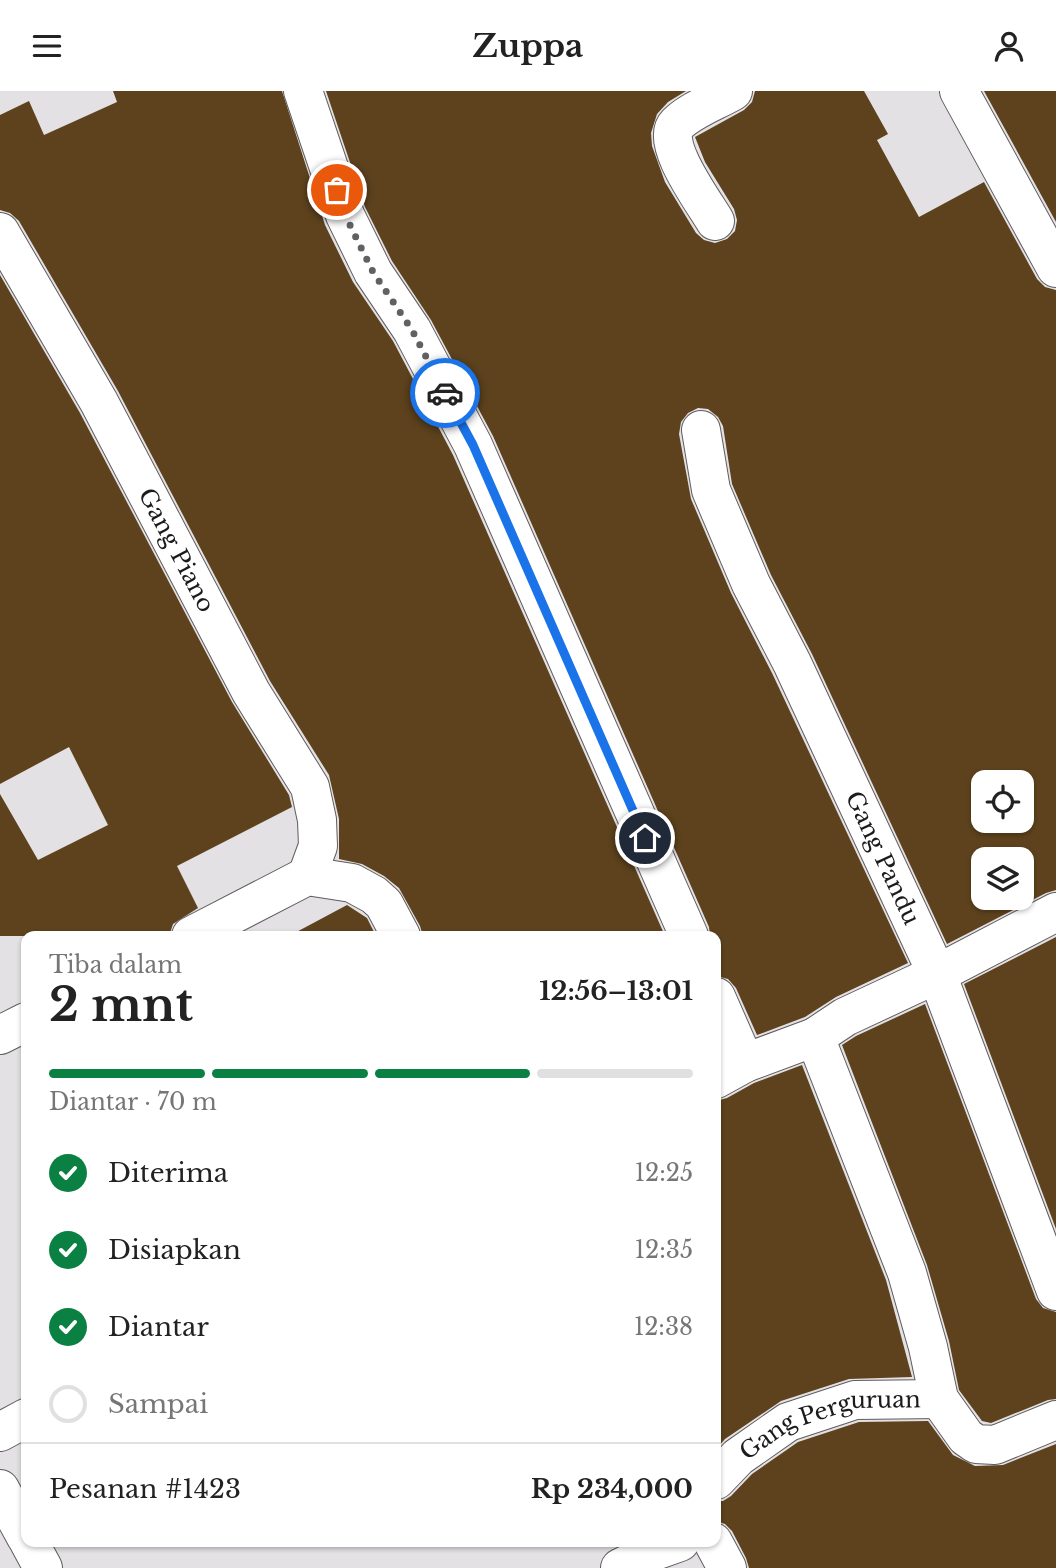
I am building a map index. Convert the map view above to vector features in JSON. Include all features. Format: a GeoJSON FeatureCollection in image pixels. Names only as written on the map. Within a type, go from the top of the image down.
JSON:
{"type":"FeatureCollection","features":[{"type":"Feature","properties":{"kind":"street"},"geometry":{"type":"LineString","coordinates":[[303,91],[345,215],[373,272],[412,330],[473,445],[687,931]]}},
{"type":"Feature","properties":{"kind":"street"},"geometry":{"type":"LineString","coordinates":[[715,221],[674,151],[671,132],[675,125],[684,119],[733,91]]}},
{"type":"Feature","properties":{"kind":"street"},"geometry":{"type":"LineString","coordinates":[[959,91],[1056,268]]}},
{"type":"Feature","properties":{"kind":"street","name":"Gang Piano"},"geometry":{"type":"LineString","coordinates":[[0,232],[99,402],[251,692],[310,787],[317,820],[318,846],[307,876]]}},
{"type":"Feature","properties":{"kind":"street","name":"Gang Pandu"},"geometry":{"type":"LineString","coordinates":[[701,430],[711,490],[751,584],[792,663],[937,974],[1056,1291]]}},
{"type":"Feature","properties":{"kind":"street"},"geometry":{"type":"LineString","coordinates":[[201,931],[307,876],[352,883],[374,895],[384,904],[398,931]]}},
{"type":"Feature","properties":{"kind":"street"},"geometry":{"type":"LineString","coordinates":[[721,1023],[730,1071],[815,1037],[845,1017],[937,974],[1056,912]]}},
{"type":"Feature","properties":{"kind":"street"},"geometry":{"type":"LineString","coordinates":[[0,1035],[21,1024]]}},
{"type":"Feature","properties":{"kind":"street"},"geometry":{"type":"LineString","coordinates":[[815,1037],[907,1273],[928,1347],[939,1399]]}},
{"type":"Feature","properties":{"kind":"street","name":"Gang Perguruan"},"geometry":{"type":"LineString","coordinates":[[721,1474],[738,1457],[788,1422],[855,1400],[939,1399],[966,1437],[985,1446],[995,1445],[1056,1420]]}},
{"type":"Feature","properties":{"kind":"street"},"geometry":{"type":"LineString","coordinates":[[0,1432],[21,1421]]}},
{"type":"Feature","properties":{"kind":"street"},"geometry":{"type":"LineString","coordinates":[[0,1489],[21,1529]]}},
{"type":"Feature","properties":{"kind":"street"},"geometry":{"type":"LineString","coordinates":[[31,1547],[43,1568]]}},
{"type":"Feature","properties":{"kind":"street"},"geometry":{"type":"LineString","coordinates":[[620,1568],[666,1547]]}},
{"type":"Feature","properties":{"kind":"street"},"geometry":{"type":"LineString","coordinates":[[716,1547],[727,1568]]}},
{"type":"Feature","properties":{"kind":"building"},"geometry":{"type":"Polygon","coordinates":[[[113,91],[282,91],[325,225],[353,282],[393,341],[453,455],[663,931],[422,931],[399,888],[362,864],[339,859],[339,819],[329,775],[270,681],[118,391],[19,221],[10,213],[0,210],[0,115],[29,101],[44,135],[117,102],[113,91]]]}},
{"type":"Feature","properties":{"kind":"building"},"geometry":{"type":"Polygon","coordinates":[[[326,91],[686,91],[668,102],[657,114],[651,133],[652,146],[665,182],[696,233],[704,240],[715,243],[727,239],[735,231],[737,220],[734,209],[705,162],[695,137],[744,110],[752,102],[755,91],[864,91],[888,134],[877,140],[919,217],[984,182],[1037,279],[1045,287],[1056,290],[1056,890],[1034,899],[1034,847],[971,847],[971,910],[1013,910],[947,944],[812,654],[771,575],[732,484],[723,426],[718,417],[708,409],[698,408],[688,413],[681,422],[679,434],[691,499],[731,593],[772,673],[908,963],[836,997],[805,1017],[757,1035],[736,988],[728,979],[721,977],[721,931],[709,931],[493,436],[431,320],[392,261],[365,207],[326,91]]]}},
{"type":"Feature","properties":{"kind":"building"},"geometry":{"type":"Polygon","coordinates":[[[984,91],[1056,91],[1056,222],[984,91]]]}},
{"type":"Feature","properties":{"kind":"building"},"geometry":{"type":"Polygon","coordinates":[[[0,275],[80,413],[232,702],[289,795],[292,807],[177,866],[198,908],[173,924],[171,931],[21,931],[21,936],[0,936],[0,794],[38,860],[108,825],[69,747],[0,784],[0,275]]]}},
{"type":"Feature","properties":{"kind":"building"},"geometry":{"type":"Polygon","coordinates":[[[347,905],[367,918],[374,931],[298,931],[347,905]]]}},
{"type":"Feature","properties":{"kind":"building"},"geometry":{"type":"Polygon","coordinates":[[[1056,937],[1056,1229],[964,984],[1056,937]]]}},
{"type":"Feature","properties":{"kind":"building"},"geometry":{"type":"Polygon","coordinates":[[[925,1004],[1036,1299],[1043,1308],[1056,1312],[1056,1399],[991,1423],[982,1421],[959,1390],[949,1341],[927,1265],[842,1045],[925,1004]]]}},
{"type":"Feature","properties":{"kind":"building"},"geometry":{"type":"Polygon","coordinates":[[[802,1065],[886,1280],[912,1377],[849,1379],[781,1401],[721,1443],[721,1100],[754,1083],[802,1065]]]}},
{"type":"Feature","properties":{"kind":"building"},"geometry":{"type":"Polygon","coordinates":[[[928,1421],[953,1455],[975,1466],[1003,1465],[1056,1444],[1056,1568],[749,1568],[732,1531],[721,1523],[721,1501],[731,1496],[752,1474],[798,1442],[859,1422],[928,1421]]]}},
{"type":"Feature","properties":{"kind":"way so far"},"geometry":{"type":"LineString","coordinates":[[337,190],[345,215],[373,272],[412,330],[445,393]]}},
{"type":"Feature","properties":{"kind":"route"},"geometry":{"type":"LineString","coordinates":[[445,393],[473,445],[645,838]]}}]}
